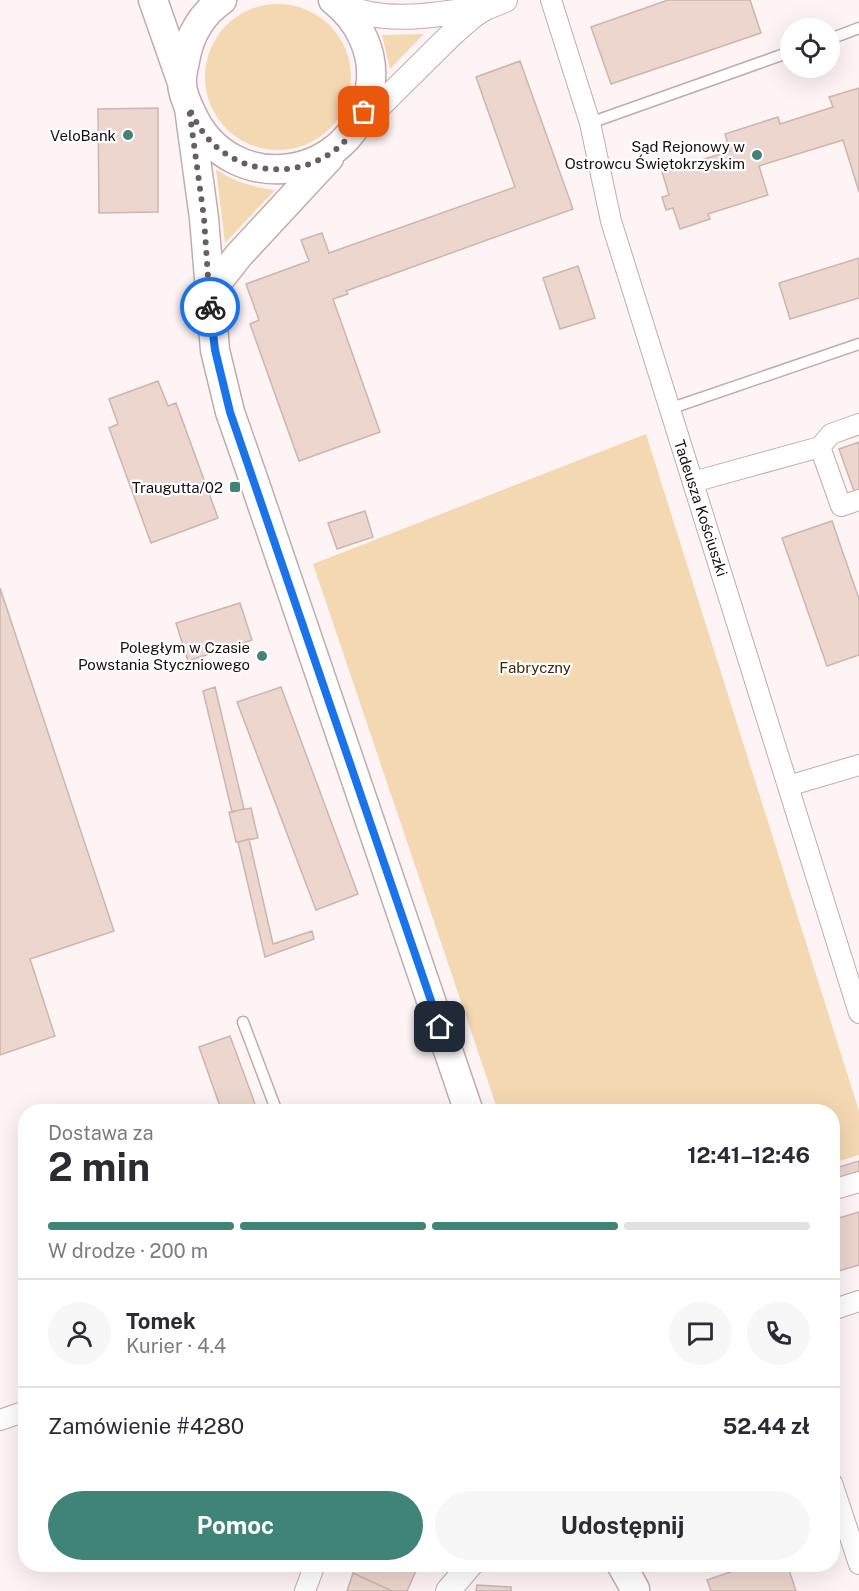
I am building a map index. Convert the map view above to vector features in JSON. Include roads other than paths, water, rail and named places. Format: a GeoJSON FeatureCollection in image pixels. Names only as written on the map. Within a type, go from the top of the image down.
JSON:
{"type":"FeatureCollection","features":[{"type":"Feature","properties":{"kind":"main road"},"geometry":{"type":"LineString","coordinates":[[153,0],[182,81],[189,108],[204,218],[215,350],[230,412],[466,1104]]}},
{"type":"Feature","properties":{"kind":"main road"},"geometry":{"type":"LineString","coordinates":[[182,81],[186,52],[197,26],[222,0]]}},
{"type":"Feature","properties":{"kind":"main road"},"geometry":{"type":"LineString","coordinates":[[209,293],[253,239],[345,141],[364,112],[371,85],[370,57],[360,31],[335,2]]}},
{"type":"Feature","properties":{"kind":"main road"},"geometry":{"type":"LineString","coordinates":[[189,108],[202,133],[222,152],[261,169],[275,170],[303,166],[329,154],[345,141]]}},
{"type":"Feature","properties":{"kind":"street","name":"Tadeusza Kościuszki"},"geometry":{"type":"LineString","coordinates":[[551,0],[590,123],[611,221],[859,1013]]}},
{"type":"Feature","properties":{"kind":"street"},"geometry":{"type":"LineString","coordinates":[[335,2],[371,14],[401,16],[426,16],[495,4]]}},
{"type":"Feature","properties":{"kind":"street"},"geometry":{"type":"LineString","coordinates":[[345,141],[453,34],[474,15],[495,4]]}},
{"type":"Feature","properties":{"kind":"street"},"geometry":{"type":"LineString","coordinates":[[693,482],[820,447],[831,434],[859,424]]}},
{"type":"Feature","properties":{"kind":"street"},"geometry":{"type":"LineString","coordinates":[[820,447],[841,506],[859,501]]}},
{"type":"Feature","properties":{"kind":"street"},"geometry":{"type":"LineString","coordinates":[[788,786],[859,765]]}},
{"type":"Feature","properties":{"kind":"street"},"geometry":{"type":"LineString","coordinates":[[840,1188],[859,1182]]}},
{"type":"Feature","properties":{"kind":"street"},"geometry":{"type":"LineString","coordinates":[[840,1307],[859,1301]]}},
{"type":"Feature","properties":{"kind":"street"},"geometry":{"type":"LineString","coordinates":[[0,1420],[18,1414]]}},
{"type":"Feature","properties":{"kind":"street"},"geometry":{"type":"LineString","coordinates":[[840,1507],[859,1564]]}},
{"type":"Feature","properties":{"kind":"street"},"geometry":{"type":"LineString","coordinates":[[305,1591],[312,1572]]}},
{"type":"Feature","properties":{"kind":"street"},"geometry":{"type":"LineString","coordinates":[[447,1591],[455,1572]]}},
{"type":"Feature","properties":{"kind":"street"},"geometry":{"type":"LineString","coordinates":[[447,1591],[464,1572]]}},
{"type":"Feature","properties":{"kind":"lane"},"geometry":{"type":"LineString","coordinates":[[840,35],[859,28]]}},
{"type":"Feature","properties":{"kind":"lane"},"geometry":{"type":"LineString","coordinates":[[590,123],[780,56]]}},
{"type":"Feature","properties":{"kind":"lane"},"geometry":{"type":"LineString","coordinates":[[669,409],[859,344]]}},
{"type":"Feature","properties":{"kind":"lane"},"geometry":{"type":"LineString","coordinates":[[243,1022],[274,1104]]}},
{"type":"Feature","properties":{"kind":"place","name":"VeloBank"},"geometry":{"type":"Point","coordinates":[128,135]}},
{"type":"Feature","properties":{"kind":"place","name":"Sąd Rejonowy w Ostrowcu Świętokrzyskim"},"geometry":{"type":"Point","coordinates":[757,155]}},
{"type":"Feature","properties":{"kind":"place","name":"Traugutta/02"},"geometry":{"type":"Point","coordinates":[235,487]}},
{"type":"Feature","properties":{"kind":"place","name":"Poległym w Czasie Powstania Styczniowego"},"geometry":{"type":"Point","coordinates":[262,656]}},
{"type":"Feature","properties":{"kind":"park label","name":"Fabryczny"},"geometry":{"type":"Point","coordinates":[535,667]}}]}
